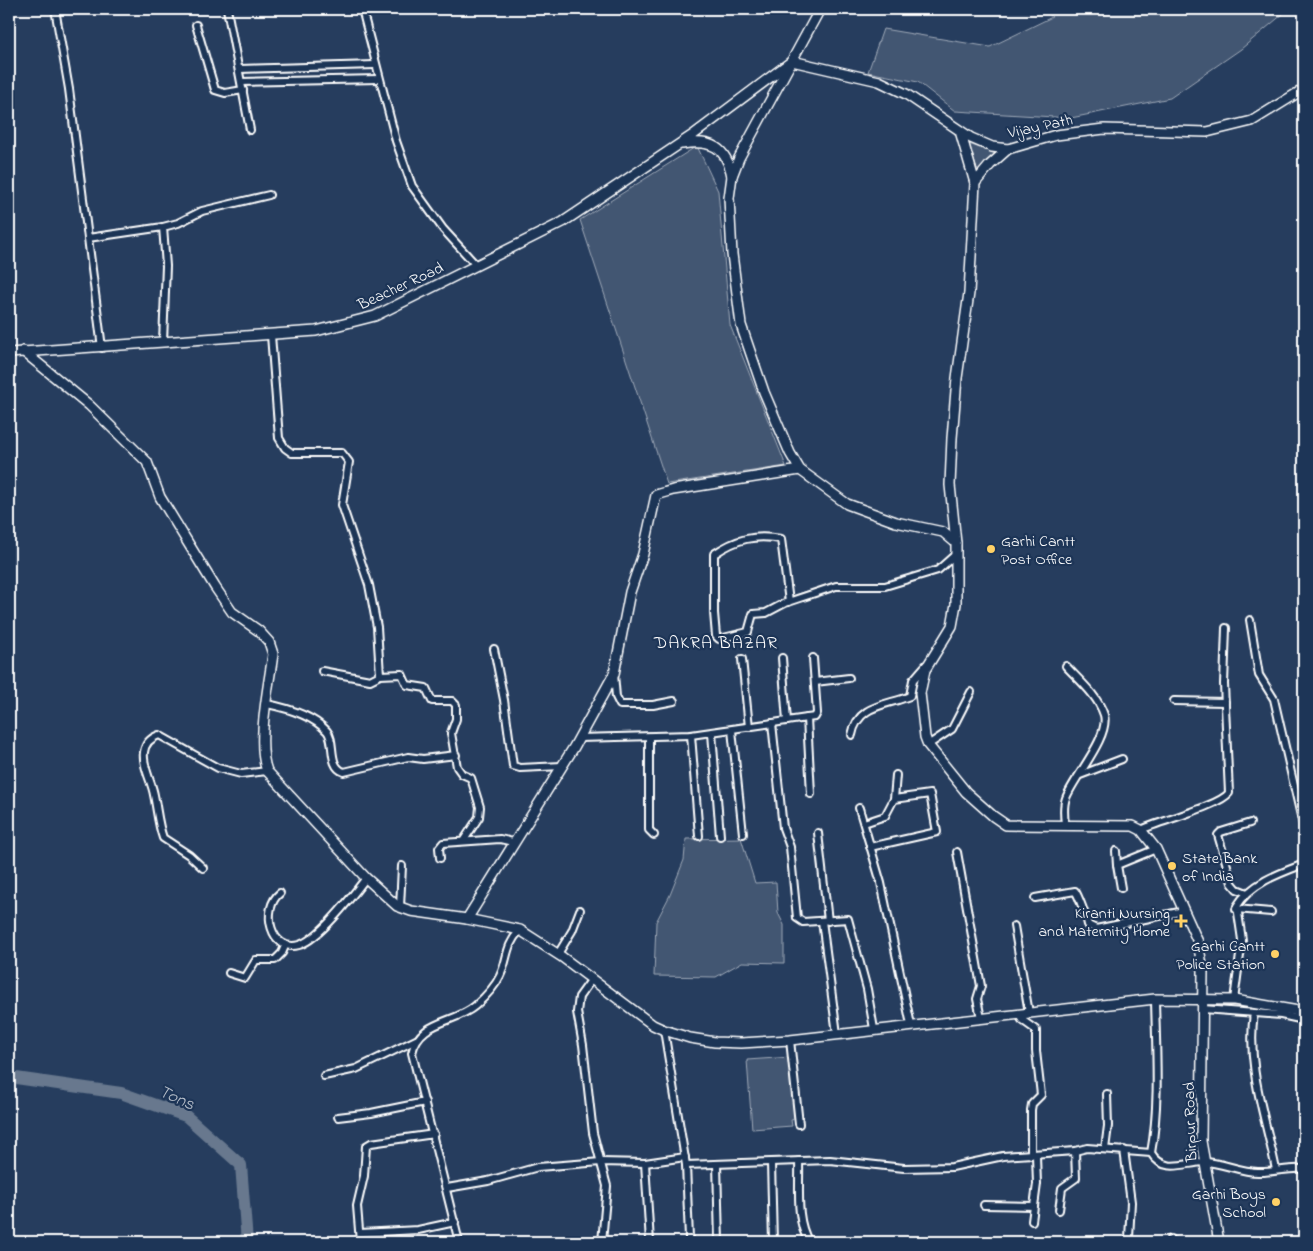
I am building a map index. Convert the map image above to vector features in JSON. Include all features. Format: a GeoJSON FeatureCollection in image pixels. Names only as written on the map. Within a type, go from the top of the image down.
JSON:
{"type":"FeatureCollection","features":[{"type":"Feature","properties":{"kind":"street"},"geometry":{"type":"LineString","coordinates":[[55,9],[69,89],[102,348]]}},
{"type":"Feature","properties":{"kind":"street"},"geometry":{"type":"LineString","coordinates":[[227,9],[240,69],[250,130]]}},
{"type":"Feature","properties":{"kind":"street"},"geometry":{"type":"LineString","coordinates":[[362,9],[396,141],[412,186],[443,229],[476,265]]}},
{"type":"Feature","properties":{"kind":"street"},"geometry":{"type":"LineString","coordinates":[[820,9],[739,158],[732,176],[729,198],[732,254],[741,325],[764,392],[790,453],[800,470],[828,493],[846,504],[896,522],[943,532],[956,543]]}},
{"type":"Feature","properties":{"kind":"street"},"geometry":{"type":"LineString","coordinates":[[196,25],[215,90],[225,94],[243,90]]}},
{"type":"Feature","properties":{"kind":"street","name":"Vijay Path"},"geometry":{"type":"LineString","coordinates":[[792,61],[879,81],[906,94],[960,131],[992,147],[1008,149],[1056,135],[1104,129],[1207,132],[1252,122],[1304,89]]}},
{"type":"Feature","properties":{"kind":"street","name":"Beacher Road"},"geometry":{"type":"LineString","coordinates":[[9,353],[102,348],[316,331],[375,316],[563,222],[680,144],[792,61]]}},
{"type":"Feature","properties":{"kind":"street"},"geometry":{"type":"LineString","coordinates":[[240,69],[375,65]]}},
{"type":"Feature","properties":{"kind":"street"},"geometry":{"type":"LineString","coordinates":[[242,82],[379,79]]}},
{"type":"Feature","properties":{"kind":"street"},"geometry":{"type":"LineString","coordinates":[[960,131],[975,183],[970,293],[957,378],[952,438],[950,485],[956,543],[956,604],[952,626],[925,670],[920,692],[925,737],[928,745],[966,792],[999,822],[1006,825],[1122,825],[1141,830],[1167,818],[1206,806],[1228,795],[1225,702],[1226,628]]}},
{"type":"Feature","properties":{"kind":"street"},"geometry":{"type":"LineString","coordinates":[[680,144],[697,141],[723,152],[728,158],[732,176]]}},
{"type":"Feature","properties":{"kind":"street"},"geometry":{"type":"LineString","coordinates":[[975,183],[990,165],[1008,149]]}},
{"type":"Feature","properties":{"kind":"street"},"geometry":{"type":"LineString","coordinates":[[88,238],[163,227],[202,211],[269,195]]}},
{"type":"Feature","properties":{"kind":"street"},"geometry":{"type":"LineString","coordinates":[[163,227],[166,266],[163,342]]}},
{"type":"Feature","properties":{"kind":"street"},"geometry":{"type":"LineString","coordinates":[[271,335],[280,438],[285,448],[292,453],[342,453],[349,462],[342,505],[369,585],[377,627],[380,675]]}},
{"type":"Feature","properties":{"kind":"street"},"geometry":{"type":"LineString","coordinates":[[23,351],[89,405],[147,462],[160,497],[232,612],[259,631],[269,642],[272,654],[262,745],[263,762],[266,771],[366,878],[400,907],[520,930],[558,954],[664,1030],[715,1042],[790,1040],[874,1029],[1155,1000],[1234,1000],[1304,1012]]}},
{"type":"Feature","properties":{"kind":"street"},"geometry":{"type":"LineString","coordinates":[[674,700],[653,705],[620,705],[616,698],[614,674],[630,592],[643,554],[656,495],[673,490],[800,470]]}},
{"type":"Feature","properties":{"kind":"street"},"geometry":{"type":"LineString","coordinates":[[789,602],[781,539],[763,535],[746,538],[714,554],[712,561],[717,638],[748,632],[753,614],[766,613],[789,602],[836,586],[878,588],[885,586],[938,570],[956,554]]}},
{"type":"Feature","properties":{"kind":"street"},"geometry":{"type":"LineString","coordinates":[[1250,620],[1259,675],[1274,699],[1304,829]]}},
{"type":"Feature","properties":{"kind":"street"},"geometry":{"type":"LineString","coordinates":[[494,649],[504,700],[513,766],[520,768],[562,766]]}},
{"type":"Feature","properties":{"kind":"street"},"geometry":{"type":"LineString","coordinates":[[782,658],[787,721]]}},
{"type":"Feature","properties":{"kind":"street"},"geometry":{"type":"LineString","coordinates":[[579,738],[691,735],[815,717],[817,713],[814,658]]}},
{"type":"Feature","properties":{"kind":"street"},"geometry":{"type":"LineString","coordinates":[[742,660],[749,727]]}},
{"type":"Feature","properties":{"kind":"street"},"geometry":{"type":"LineString","coordinates":[[852,735],[857,720],[867,710],[910,696],[913,680],[929,663]]}},
{"type":"Feature","properties":{"kind":"street"},"geometry":{"type":"LineString","coordinates":[[1065,824],[1065,800],[1099,738],[1104,724],[1104,716],[1089,690],[1066,666]]}},
{"type":"Feature","properties":{"kind":"street"},"geometry":{"type":"LineString","coordinates":[[322,671],[370,680],[380,675],[402,674],[407,685],[426,688],[432,701],[455,703],[456,718],[451,733],[459,771],[471,778],[480,807],[476,825],[464,840]]}},
{"type":"Feature","properties":{"kind":"street"},"geometry":{"type":"LineString","coordinates":[[467,919],[579,738],[614,674]]}},
{"type":"Feature","properties":{"kind":"street"},"geometry":{"type":"LineString","coordinates":[[815,682],[849,678]]}},
{"type":"Feature","properties":{"kind":"street"},"geometry":{"type":"LineString","coordinates":[[928,745],[952,729],[970,692]]}},
{"type":"Feature","properties":{"kind":"street"},"geometry":{"type":"LineString","coordinates":[[1174,701],[1225,702]]}},
{"type":"Feature","properties":{"kind":"street"},"geometry":{"type":"LineString","coordinates":[[267,704],[310,719],[327,732],[331,737],[331,753],[338,768],[344,772],[408,757],[423,760],[456,755]]}},
{"type":"Feature","properties":{"kind":"street"},"geometry":{"type":"LineString","coordinates":[[807,718],[811,794]]}},
{"type":"Feature","properties":{"kind":"street"},"geometry":{"type":"LineString","coordinates":[[772,724],[783,828],[790,847],[796,915],[803,922],[843,919],[850,922],[867,989],[874,1029]]}},
{"type":"Feature","properties":{"kind":"street"},"geometry":{"type":"LineString","coordinates":[[732,730],[743,834]]}},
{"type":"Feature","properties":{"kind":"street"},"geometry":{"type":"LineString","coordinates":[[712,733],[720,836]]}},
{"type":"Feature","properties":{"kind":"street"},"geometry":{"type":"LineString","coordinates":[[691,735],[698,836]]}},
{"type":"Feature","properties":{"kind":"street"},"geometry":{"type":"LineString","coordinates":[[203,868],[189,855],[163,838],[145,762],[144,753],[146,745],[153,737],[159,736],[218,768],[241,774],[266,771]]}},
{"type":"Feature","properties":{"kind":"street"},"geometry":{"type":"LineString","coordinates":[[649,737],[650,830],[654,835]]}},
{"type":"Feature","properties":{"kind":"street"},"geometry":{"type":"LineString","coordinates":[[1080,775],[1122,759]]}},
{"type":"Feature","properties":{"kind":"street"},"geometry":{"type":"LineString","coordinates":[[864,822],[885,816],[894,799],[896,775]]}},
{"type":"Feature","properties":{"kind":"street"},"geometry":{"type":"LineString","coordinates":[[870,847],[937,832],[930,794],[894,799]]}},
{"type":"Feature","properties":{"kind":"street"},"geometry":{"type":"LineString","coordinates":[[859,808],[881,883],[911,1025]]}},
{"type":"Feature","properties":{"kind":"street"},"geometry":{"type":"LineString","coordinates":[[1246,893],[1237,889],[1232,883],[1218,835],[1221,832],[1250,823]]}},
{"type":"Feature","properties":{"kind":"street","name":"Birpur Road"},"geometry":{"type":"LineString","coordinates":[[1141,830],[1156,849],[1198,942],[1203,971],[1202,1141],[1204,1162],[1219,1242]]}},
{"type":"Feature","properties":{"kind":"street"},"geometry":{"type":"LineString","coordinates":[[818,833],[837,1034]]}},
{"type":"Feature","properties":{"kind":"street"},"geometry":{"type":"LineString","coordinates":[[440,858],[441,844],[464,840],[500,839],[513,842]]}},
{"type":"Feature","properties":{"kind":"street"},"geometry":{"type":"LineString","coordinates":[[1117,865],[1156,849]]}},
{"type":"Feature","properties":{"kind":"street"},"geometry":{"type":"LineString","coordinates":[[1116,851],[1121,888]]}},
{"type":"Feature","properties":{"kind":"street"},"geometry":{"type":"LineString","coordinates":[[957,852],[981,986],[977,999],[981,1018]]}},
{"type":"Feature","properties":{"kind":"street"},"geometry":{"type":"LineString","coordinates":[[1234,1000],[1242,940],[1236,909],[1246,893],[1279,874],[1304,864]]}},
{"type":"Feature","properties":{"kind":"street"},"geometry":{"type":"LineString","coordinates":[[400,907],[402,866]]}},
{"type":"Feature","properties":{"kind":"street"},"geometry":{"type":"LineString","coordinates":[[280,893],[274,898],[270,908],[269,925],[286,946],[300,945],[340,912],[366,878]]}},
{"type":"Feature","properties":{"kind":"street"},"geometry":{"type":"LineString","coordinates":[[1035,898],[1075,890],[1081,907],[1086,912],[1088,924],[1096,929],[1184,910]]}},
{"type":"Feature","properties":{"kind":"street"},"geometry":{"type":"LineString","coordinates":[[1236,909],[1272,912]]}},
{"type":"Feature","properties":{"kind":"street"},"geometry":{"type":"LineString","coordinates":[[558,954],[572,931],[580,910]]}},
{"type":"Feature","properties":{"kind":"street"},"geometry":{"type":"LineString","coordinates":[[1014,926],[1029,1013]]}},
{"type":"Feature","properties":{"kind":"street"},"geometry":{"type":"LineString","coordinates":[[324,1076],[356,1069],[416,1040],[435,1024],[474,1006],[500,977],[508,946],[520,930]]}},
{"type":"Feature","properties":{"kind":"street"},"geometry":{"type":"LineString","coordinates":[[229,973],[245,978],[256,960],[275,960],[286,946]]}},
{"type":"Feature","properties":{"kind":"street"},"geometry":{"type":"LineString","coordinates":[[592,979],[579,997],[577,1012],[583,1046],[589,1107],[607,1186],[602,1242]]}},
{"type":"Feature","properties":{"kind":"street"},"geometry":{"type":"LineString","coordinates":[[1155,1000],[1155,1130],[1151,1153],[1156,1161],[1167,1166],[1204,1162],[1257,1172],[1304,1169]]}},
{"type":"Feature","properties":{"kind":"street"},"geometry":{"type":"LineString","coordinates":[[1203,1010],[1304,1020]]}},
{"type":"Feature","properties":{"kind":"street"},"geometry":{"type":"LineString","coordinates":[[1254,1014],[1251,1029],[1253,1063],[1276,1170]]}},
{"type":"Feature","properties":{"kind":"street"},"geometry":{"type":"LineString","coordinates":[[1019,1015],[1022,1020],[1036,1030],[1036,1051],[1041,1085],[1041,1095],[1032,1104],[1031,1110],[1037,1173],[1032,1221]]}},
{"type":"Feature","properties":{"kind":"street"},"geometry":{"type":"LineString","coordinates":[[664,1030],[686,1165],[689,1238]]}},
{"type":"Feature","properties":{"kind":"street"},"geometry":{"type":"LineString","coordinates":[[416,1040],[413,1058],[434,1134],[460,1242]]}},
{"type":"Feature","properties":{"kind":"street"},"geometry":{"type":"LineString","coordinates":[[790,1040],[799,1124]]}},
{"type":"Feature","properties":{"kind":"street"},"geometry":{"type":"LineString","coordinates":[[1104,1149],[1108,1126],[1107,1094]]}},
{"type":"Feature","properties":{"kind":"street"},"geometry":{"type":"LineString","coordinates":[[338,1117],[371,1113],[425,1102]]}},
{"type":"Feature","properties":{"kind":"street"},"geometry":{"type":"LineString","coordinates":[[360,1242],[358,1206],[364,1176],[366,1146],[371,1143],[434,1134]]}},
{"type":"Feature","properties":{"kind":"street"},"geometry":{"type":"LineString","coordinates":[[686,1165],[844,1160],[904,1168],[952,1166],[1003,1156],[1034,1155],[1087,1148],[1151,1153]]}},
{"type":"Feature","properties":{"kind":"street"},"geometry":{"type":"LineString","coordinates":[[1124,1150],[1130,1202],[1129,1238]]}},
{"type":"Feature","properties":{"kind":"street"},"geometry":{"type":"LineString","coordinates":[[1059,1210],[1062,1188],[1076,1178],[1075,1151]]}},
{"type":"Feature","properties":{"kind":"street"},"geometry":{"type":"LineString","coordinates":[[447,1188],[488,1181],[538,1167],[601,1162],[645,1164],[685,1157]]}},
{"type":"Feature","properties":{"kind":"street"},"geometry":{"type":"LineString","coordinates":[[799,1161],[801,1210],[804,1231],[809,1242]]}},
{"type":"Feature","properties":{"kind":"street"},"geometry":{"type":"LineString","coordinates":[[770,1163],[772,1242]]}},
{"type":"Feature","properties":{"kind":"street"},"geometry":{"type":"LineString","coordinates":[[645,1164],[650,1242]]}},
{"type":"Feature","properties":{"kind":"street"},"geometry":{"type":"LineString","coordinates":[[717,1164],[719,1242]]}},
{"type":"Feature","properties":{"kind":"street"},"geometry":{"type":"LineString","coordinates":[[984,1205],[1034,1206]]}},
{"type":"Feature","properties":{"kind":"street"},"geometry":{"type":"LineString","coordinates":[[360,1233],[418,1230],[454,1222]]}},
{"type":"Feature","properties":{"kind":"shaded area"},"geometry":{"type":"Polygon","coordinates":[[[1043,9],[1289,9],[1241,49],[1170,98],[1071,118],[955,111],[918,82],[868,72],[883,29],[990,47],[1052,17],[1043,9]]]}},
{"type":"Feature","properties":{"kind":"shaded area"},"geometry":{"type":"Polygon","coordinates":[[[969,144],[996,154],[978,173],[969,144]]]}},
{"type":"Feature","properties":{"kind":"shaded area"},"geometry":{"type":"Polygon","coordinates":[[[697,146],[718,191],[730,325],[786,466],[667,484],[580,220],[697,146]]]}},
{"type":"Feature","properties":{"kind":"shaded area"},"geometry":{"type":"Polygon","coordinates":[[[741,838],[755,883],[776,882],[778,913],[784,925],[784,963],[742,962],[716,977],[654,976],[656,922],[670,895],[684,860],[686,839],[741,838]]]}},
{"type":"Feature","properties":{"kind":"shaded area"},"geometry":{"type":"Polygon","coordinates":[[[791,1057],[796,1119],[791,1120],[792,1126],[752,1129],[747,1060],[791,1057]]]}},
{"type":"Feature","properties":{"kind":"waterway","name":"Tons"},"geometry":{"type":"LineString","coordinates":[[9,1077],[121,1093],[186,1116],[241,1165],[247,1242]]}},
{"type":"Feature","properties":{"kind":"place","name":"Garhi Cantt Post Office"},"geometry":{"type":"Point","coordinates":[991,549]}},
{"type":"Feature","properties":{"kind":"place","name":"State Bank of India"},"geometry":{"type":"Point","coordinates":[1172,866]}},
{"type":"Feature","properties":{"kind":"place","name":"Kiranti Nursing and Maternity Home"},"geometry":{"type":"Point","coordinates":[1181,921]}},
{"type":"Feature","properties":{"kind":"place","name":"Garhi Cantt Police Station"},"geometry":{"type":"Point","coordinates":[1275,954]}},
{"type":"Feature","properties":{"kind":"place","name":"Garhi Boys School"},"geometry":{"type":"Point","coordinates":[1276,1202]}},
{"type":"Feature","properties":{"kind":"district","name":"DAKRA BAZAR"},"geometry":{"type":"Point","coordinates":[716,642]}}]}
